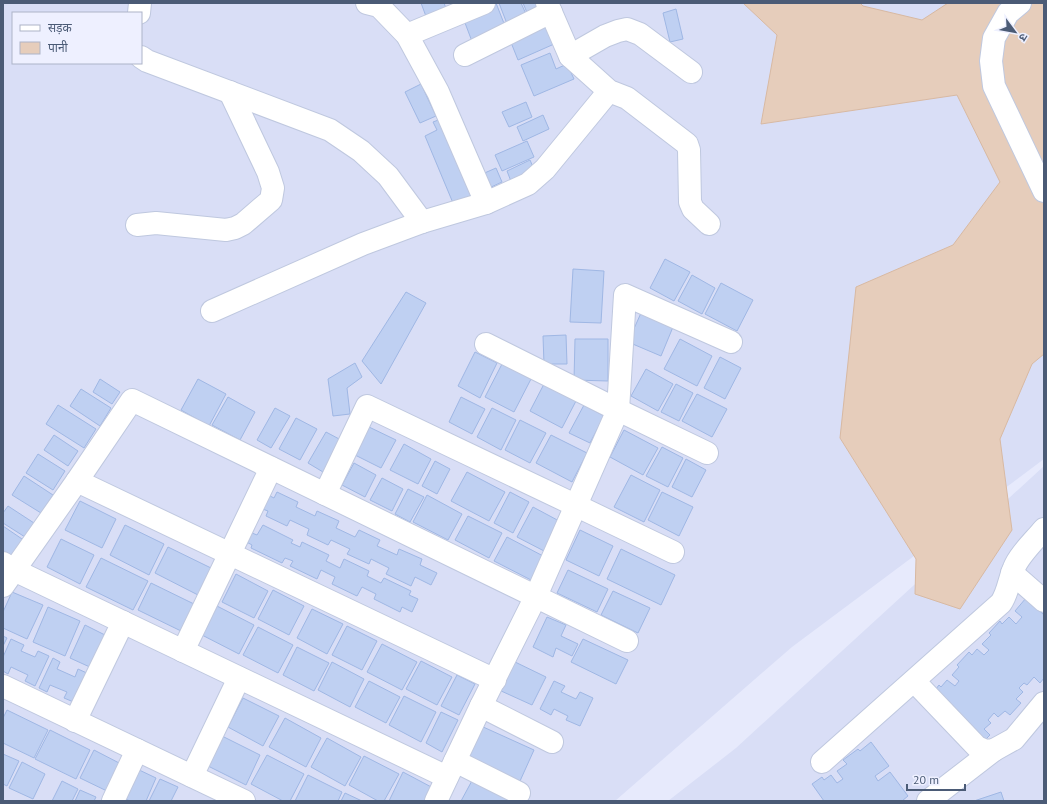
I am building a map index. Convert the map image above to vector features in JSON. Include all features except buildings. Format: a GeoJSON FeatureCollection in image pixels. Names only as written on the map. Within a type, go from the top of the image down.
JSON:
{"type":"FeatureCollection","features":[{"type":"Feature","properties":{"kind":"street"},"geometry":{"type":"LineString","coordinates":[[367,3],[378,6],[407,35],[438,92],[486,203]]}},
{"type":"Feature","properties":{"kind":"street"},"geometry":{"type":"LineString","coordinates":[[407,35],[484,3]]}},
{"type":"Feature","properties":{"kind":"street"},"geometry":{"type":"LineString","coordinates":[[1020,3],[1008,13],[994,38],[991,61],[994,86],[1044,191]]}},
{"type":"Feature","properties":{"kind":"street"},"geometry":{"type":"LineString","coordinates":[[465,55],[549,7],[570,56],[609,91],[627,98],[687,144],[689,150],[690,202],[693,209],[709,224]]}},
{"type":"Feature","properties":{"kind":"street"},"geometry":{"type":"LineString","coordinates":[[570,56],[605,36],[618,30],[627,29],[640,34],[691,72]]}},
{"type":"Feature","properties":{"kind":"street"},"geometry":{"type":"LineString","coordinates":[[142,58],[147,61],[330,130],[361,151],[388,176],[422,222]]}},
{"type":"Feature","properties":{"kind":"street"},"geometry":{"type":"LineString","coordinates":[[212,311],[363,244],[422,222],[486,203],[528,184],[545,169],[609,91]]}},
{"type":"Feature","properties":{"kind":"street"},"geometry":{"type":"LineString","coordinates":[[137,225],[156,223],[226,230],[236,228],[243,224],[271,200],[273,188],[268,172],[230,92]]}},
{"type":"Feature","properties":{"kind":"street"},"geometry":{"type":"LineString","coordinates":[[436,801],[481,706],[536,596],[618,410],[625,295],[731,342]]}},
{"type":"Feature","properties":{"kind":"street"},"geometry":{"type":"LineString","coordinates":[[486,344],[707,453]]}},
{"type":"Feature","properties":{"kind":"street"},"geometry":{"type":"LineString","coordinates":[[519,793],[451,769],[239,678],[123,622],[7,573],[77,481],[132,400],[627,641]]}},
{"type":"Feature","properties":{"kind":"street"},"geometry":{"type":"LineString","coordinates":[[325,494],[367,406],[673,552]]}},
{"type":"Feature","properties":{"kind":"street"},"geometry":{"type":"LineString","coordinates":[[183,651],[271,468]]}},
{"type":"Feature","properties":{"kind":"street"},"geometry":{"type":"LineString","coordinates":[[77,481],[495,680]]}},
{"type":"Feature","properties":{"kind":"street"},"geometry":{"type":"LineString","coordinates":[[822,762],[1002,603],[1005,598],[1014,567],[1044,529]]}},
{"type":"Feature","properties":{"kind":"street"},"geometry":{"type":"LineString","coordinates":[[1012,573],[1044,601]]}},
{"type":"Feature","properties":{"kind":"street"},"geometry":{"type":"LineString","coordinates":[[76,721],[123,622]]}},
{"type":"Feature","properties":{"kind":"street"},"geometry":{"type":"LineString","coordinates":[[192,776],[239,678]]}},
{"type":"Feature","properties":{"kind":"street"},"geometry":{"type":"LineString","coordinates":[[914,681],[977,747],[986,751],[994,750]]}},
{"type":"Feature","properties":{"kind":"street"},"geometry":{"type":"LineString","coordinates":[[3,686],[244,801]]}},
{"type":"Feature","properties":{"kind":"street"},"geometry":{"type":"LineString","coordinates":[[928,801],[994,750],[1014,739],[1044,703]]}},
{"type":"Feature","properties":{"kind":"street"},"geometry":{"type":"LineString","coordinates":[[481,706],[552,742]]}},
{"type":"Feature","properties":{"kind":"street"},"geometry":{"type":"LineString","coordinates":[[113,801],[137,750]]}},
{"type":"Feature","properties":{"kind":"shaded area"},"geometry":{"type":"Polygon","coordinates":[[[3,3],[1044,3],[1044,459],[792,647],[615,801],[3,801],[3,3]]]}},
{"type":"Feature","properties":{"kind":"shaded area"},"geometry":{"type":"Polygon","coordinates":[[[1044,466],[1044,801],[668,801],[736,748],[1044,466]]]}},
{"type":"Feature","properties":{"kind":"water"},"geometry":{"type":"Polygon","coordinates":[[[743,3],[860,3],[863,6],[922,20],[948,3],[1044,3],[1044,354],[1032,364],[1000,439],[1012,530],[960,609],[915,594],[916,559],[840,438],[856,287],[953,245],[1000,182],[957,95],[761,124],[777,35],[743,3]]]}}]}
